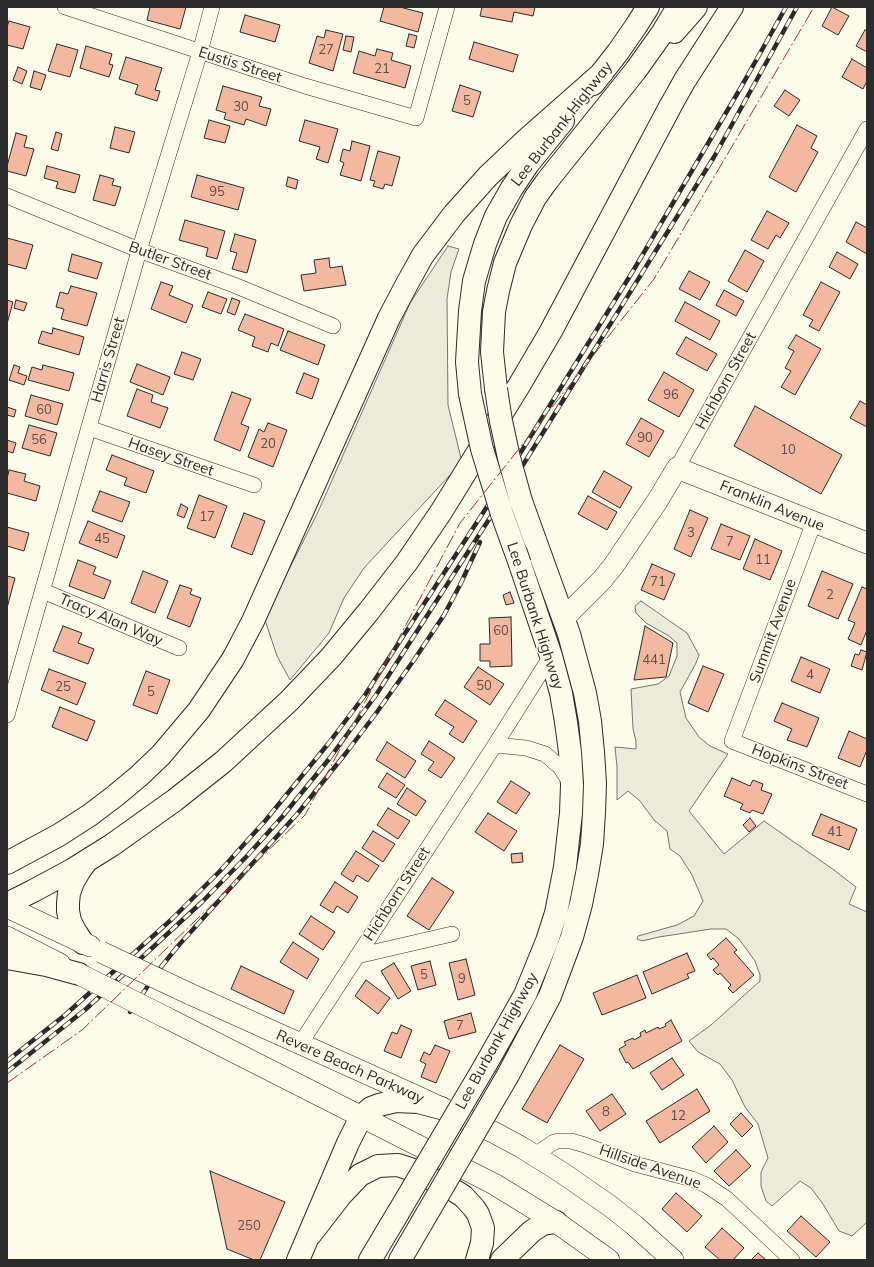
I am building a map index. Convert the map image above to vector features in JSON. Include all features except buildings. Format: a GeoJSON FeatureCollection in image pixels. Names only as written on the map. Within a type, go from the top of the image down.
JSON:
{"type":"FeatureCollection","features":[{"type":"Feature","properties":{"kind":"highway"},"geometry":{"type":"LineString","coordinates":[[626,41],[634,22],[637,7]]}},
{"type":"Feature","properties":{"kind":"highway","name":"Lee Burbank Highway"},"geometry":{"type":"LineString","coordinates":[[370,1260],[525,995],[537,968],[557,905],[565,867],[570,828],[572,785],[570,752],[561,693],[551,656],[502,514],[482,449],[470,394],[467,362],[470,311],[476,272],[492,225],[522,172],[602,73],[626,41],[648,7]]}},
{"type":"Feature","properties":{"kind":"highway","name":"Lee Burbank Highway"},"geometry":{"type":"LineString","coordinates":[[400,1260],[508,1075],[544,1008],[562,967],[572,938],[581,904],[592,844],[594,783],[593,752],[590,721],[578,663],[564,618],[521,501],[509,458],[501,421],[492,352],[494,312],[502,273],[516,234],[547,181],[650,51],[678,7]]}},
{"type":"Feature","properties":{"kind":"highway"},"geometry":{"type":"LineString","coordinates":[[616,95],[696,7]]}},
{"type":"Feature","properties":{"kind":"highway"},"geometry":{"type":"LineString","coordinates":[[7,904],[33,892],[86,861],[133,831],[175,800],[245,743],[289,701],[351,633],[388,587],[441,512],[536,358],[671,105],[732,7]]}},
{"type":"Feature","properties":{"kind":"highway"},"geometry":{"type":"LineString","coordinates":[[11,859],[75,825],[103,806],[139,776],[161,755],[199,710],[233,659],[250,627],[389,318],[423,255],[454,214],[488,176],[526,140],[602,73]]}},
{"type":"Feature","properties":{"kind":"highway"},"geometry":{"type":"LineString","coordinates":[[86,861],[73,882],[69,893],[68,911],[70,921],[92,947]]}},
{"type":"Feature","properties":{"kind":"highway"},"geometry":{"type":"LineString","coordinates":[[7,958],[46,965],[79,974]]}},
{"type":"Feature","properties":{"kind":"highway"},"geometry":{"type":"LineString","coordinates":[[298,1260],[310,1235],[348,1143],[361,1117],[371,1108],[396,1101],[418,1102],[441,1108]]}},
{"type":"Feature","properties":{"kind":"highway"},"geometry":{"type":"LineString","coordinates":[[310,1235],[341,1194],[360,1175],[378,1166],[398,1165],[413,1170],[463,1196],[474,1208],[483,1228],[482,1243],[477,1260]]}},
{"type":"Feature","properties":{"kind":"highway"},"geometry":{"type":"LineString","coordinates":[[502,1260],[532,1231],[543,1224],[556,1222]]}},
{"type":"Feature","properties":{"kind":"main road","name":"Franklin Avenue"},"geometry":{"type":"LineString","coordinates":[[677,468],[814,522],[865,539]]}},
{"type":"Feature","properties":{"kind":"main road","name":"Hichborn Street"},"geometry":{"type":"LineString","coordinates":[[564,618],[602,580],[614,565],[658,500],[677,468]]}},
{"type":"Feature","properties":{"kind":"main road","name":"Revere Beach Parkway"},"geometry":{"type":"LineString","coordinates":[[7,907],[190,994],[493,1132],[561,1172],[610,1206],[639,1229],[673,1260]]}},
{"type":"Feature","properties":{"kind":"main road"},"geometry":{"type":"LineString","coordinates":[[7,937],[494,1184],[556,1222],[609,1260]]}},
{"type":"Feature","properties":{"kind":"street","name":"Eustis Street"},"geometry":{"type":"LineString","coordinates":[[65,7],[305,86],[416,118],[447,7]]}},
{"type":"Feature","properties":{"kind":"street","name":"Harris Street"},"geometry":{"type":"LineString","coordinates":[[7,715],[12,675],[43,591],[139,250],[200,52],[212,7]]}},
{"type":"Feature","properties":{"kind":"street","name":"Hichborn Street"},"geometry":{"type":"LineString","coordinates":[[677,468],[867,129]]}},
{"type":"Feature","properties":{"kind":"street","name":"Butler Street"},"geometry":{"type":"LineString","coordinates":[[7,196],[139,250],[234,285],[333,326]]}},
{"type":"Feature","properties":{"kind":"street","name":"Hasey Street"},"geometry":{"type":"LineString","coordinates":[[89,428],[254,485]]}},
{"type":"Feature","properties":{"kind":"street","name":"Summit Avenue"},"geometry":{"type":"LineString","coordinates":[[732,741],[814,522]]}},
{"type":"Feature","properties":{"kind":"street","name":"Tracy Alan Way"},"geometry":{"type":"LineString","coordinates":[[43,591],[179,648]]}},
{"type":"Feature","properties":{"kind":"street","name":"Hichborn Street"},"geometry":{"type":"LineString","coordinates":[[300,1044],[495,745],[551,656]]}},
{"type":"Feature","properties":{"kind":"street","name":"Hopkins Street"},"geometry":{"type":"LineString","coordinates":[[732,741],[867,794]]}},
{"type":"Feature","properties":{"kind":"street"},"geometry":{"type":"LineString","coordinates":[[495,745],[526,748],[545,754],[560,767],[572,785]]}},
{"type":"Feature","properties":{"kind":"street"},"geometry":{"type":"LineString","coordinates":[[357,956],[452,934]]}},
{"type":"Feature","properties":{"kind":"street","name":"Hillside Avenue"},"geometry":{"type":"LineString","coordinates":[[535,1156],[554,1142],[559,1140],[571,1141],[589,1146],[635,1164],[692,1179],[706,1185],[727,1199],[792,1260]]}},
{"type":"Feature","properties":{"kind":"shaded area"},"geometry":{"type":"Polygon","coordinates":[[[448,246],[459,249],[451,272],[447,299],[448,405],[462,462],[364,568],[344,598],[329,633],[290,680],[277,656],[265,620],[318,512],[410,303],[448,246]]]}},
{"type":"Feature","properties":{"kind":"shaded area"},"geometry":{"type":"Polygon","coordinates":[[[641,601],[687,633],[699,655],[680,692],[686,718],[699,737],[710,746],[728,754],[689,811],[724,854],[764,821],[856,887],[849,904],[867,912],[867,1222],[852,1236],[839,1231],[823,1204],[811,1188],[800,1181],[772,1206],[766,1201],[761,1186],[761,1172],[768,1158],[758,1124],[745,1107],[732,1080],[720,1064],[698,1052],[689,1041],[711,1025],[760,981],[760,975],[755,961],[739,939],[726,929],[711,929],[642,941],[637,939],[638,936],[677,925],[694,916],[703,901],[692,875],[680,856],[670,849],[667,831],[654,820],[640,801],[628,791],[617,800],[617,767],[615,747],[636,749],[633,729],[631,689],[658,684],[669,676],[677,656],[677,643],[669,636],[646,623],[636,613],[635,606],[641,601]]]}},
{"type":"Feature","properties":{"kind":"railway"},"geometry":{"type":"LineString","coordinates":[[7,1061],[65,1015],[172,919],[220,871],[265,821],[328,744],[365,695],[490,502],[633,271],[740,89],[786,7]]}},
{"type":"Feature","properties":{"kind":"railway"},"geometry":{"type":"LineString","coordinates":[[7,1072],[86,1009],[202,902],[247,856],[282,817],[329,759],[376,695],[495,510],[714,157],[797,7]]}},
{"type":"Feature","properties":{"kind":"railway"},"geometry":{"type":"LineString","coordinates":[[130,1012],[161,967],[178,946],[298,813],[377,712],[444,615],[480,542]]}},
{"type":"Feature","properties":{"kind":"power"},"geometry":{"type":"LineString","coordinates":[[7,1083],[82,1030],[305,815],[460,523],[654,279],[814,7]]}}]}
